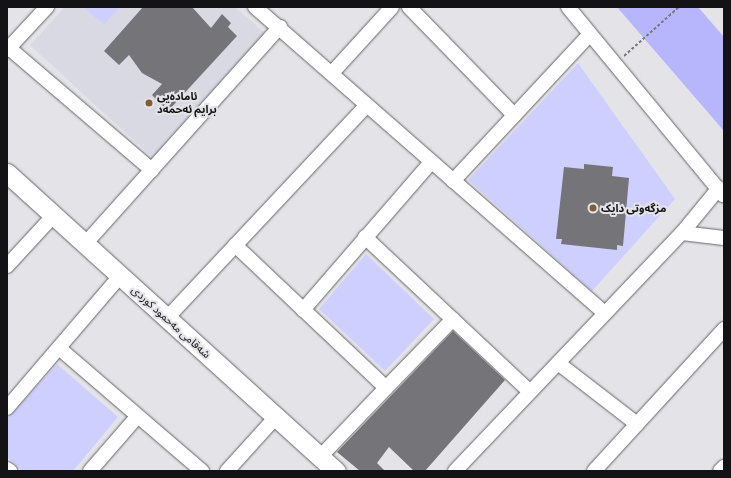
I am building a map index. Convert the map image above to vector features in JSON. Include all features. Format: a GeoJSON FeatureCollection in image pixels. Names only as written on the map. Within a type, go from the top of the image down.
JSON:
{"type":"FeatureCollection","features":[{"type":"Feature","properties":{"kind":"street"},"geometry":{"type":"LineString","coordinates":[[47,7],[8,49],[152,170]]}},
{"type":"Feature","properties":{"kind":"street"},"geometry":{"type":"LineString","coordinates":[[332,73],[392,7]]}},
{"type":"Feature","properties":{"kind":"street"},"geometry":{"type":"LineString","coordinates":[[409,7],[514,115]]}},
{"type":"Feature","properties":{"kind":"street"},"geometry":{"type":"LineString","coordinates":[[455,471],[721,192],[589,35],[568,7]]}},
{"type":"Feature","properties":{"kind":"street"},"geometry":{"type":"LineString","coordinates":[[258,8],[431,162],[605,313]]}},
{"type":"Feature","properties":{"kind":"street"},"geometry":{"type":"LineString","coordinates":[[85,244],[280,28]]}},
{"type":"Feature","properties":{"kind":"street"},"geometry":{"type":"LineString","coordinates":[[453,181],[589,35]]}},
{"type":"Feature","properties":{"kind":"street"},"geometry":{"type":"LineString","coordinates":[[167,318],[367,105]]}},
{"type":"Feature","properties":{"kind":"street"},"geometry":{"type":"LineString","coordinates":[[303,310],[431,162]]}},
{"type":"Feature","properties":{"kind":"street","name":"شەقامی مەحمود کوردی"},"geometry":{"type":"LineString","coordinates":[[7,173],[336,471]]}},
{"type":"Feature","properties":{"kind":"street"},"geometry":{"type":"LineString","coordinates":[[7,266],[54,215]]}},
{"type":"Feature","properties":{"kind":"street"},"geometry":{"type":"LineString","coordinates":[[682,233],[724,238]]}},
{"type":"Feature","properties":{"kind":"street"},"geometry":{"type":"LineString","coordinates":[[365,237],[530,392]]}},
{"type":"Feature","properties":{"kind":"street"},"geometry":{"type":"LineString","coordinates":[[235,245],[386,388]]}},
{"type":"Feature","properties":{"kind":"street"},"geometry":{"type":"LineString","coordinates":[[7,408],[120,276]]}},
{"type":"Feature","properties":{"kind":"street"},"geometry":{"type":"LineString","coordinates":[[320,457],[453,320]]}},
{"type":"Feature","properties":{"kind":"street"},"geometry":{"type":"LineString","coordinates":[[594,471],[724,329]]}},
{"type":"Feature","properties":{"kind":"street"},"geometry":{"type":"LineString","coordinates":[[59,348],[137,417],[202,471]]}},
{"type":"Feature","properties":{"kind":"street"},"geometry":{"type":"LineString","coordinates":[[558,363],[637,424]]}},
{"type":"Feature","properties":{"kind":"street"},"geometry":{"type":"LineString","coordinates":[[227,471],[276,416]]}},
{"type":"Feature","properties":{"kind":"street"},"geometry":{"type":"LineString","coordinates":[[90,471],[137,417]]}},
{"type":"Feature","properties":{"kind":"street"},"geometry":{"type":"LineString","coordinates":[[720,471],[724,466]]}},
{"type":"Feature","properties":{"kind":"path"},"geometry":{"type":"LineString","coordinates":[[614,65],[679,7]]}},
{"type":"Feature","properties":{"kind":"shaded area","name":"ئامادەیی برایم ئەحمەد"},"geometry":{"type":"Polygon","coordinates":[[[65,7],[235,7],[266,34],[155,160],[30,45],[65,7]]]}},
{"type":"Feature","properties":{"kind":"shaded area"},"geometry":{"type":"Polygon","coordinates":[[[83,7],[120,7],[104,25],[83,7]]]}},
{"type":"Feature","properties":{"kind":"shaded area"},"geometry":{"type":"Polygon","coordinates":[[[617,7],[698,7],[724,37],[724,131],[617,7]]]}},
{"type":"Feature","properties":{"kind":"shaded area"},"geometry":{"type":"Polygon","coordinates":[[[578,63],[675,199],[592,291],[468,180],[578,63]]]}},
{"type":"Feature","properties":{"kind":"shaded area"},"geometry":{"type":"Polygon","coordinates":[[[366,254],[434,319],[385,371],[319,309],[366,254]]]}},
{"type":"Feature","properties":{"kind":"shaded area"},"geometry":{"type":"Polygon","coordinates":[[[57,364],[118,417],[73,471],[22,471],[7,457],[7,419],[57,364]]]}},
{"type":"Feature","properties":{"kind":"building"},"geometry":{"type":"Polygon","coordinates":[[[143,7],[192,7],[211,28],[222,14],[231,23],[228,27],[237,36],[168,111],[152,95],[162,84],[142,73],[129,55],[119,65],[104,51],[143,7]]]}},
{"type":"Feature","properties":{"kind":"building","name":"مزگەوتی دایک"},"geometry":{"type":"Polygon","coordinates":[[[584,164],[613,167],[612,176],[629,178],[623,246],[617,245],[617,250],[561,244],[562,239],[556,239],[564,167],[584,169],[584,164]]]}},
{"type":"Feature","properties":{"kind":"building"},"geometry":{"type":"Polygon","coordinates":[[[453,331],[505,380],[425,471],[414,471],[389,447],[377,463],[385,471],[360,471],[337,452],[453,331]]]}},
{"type":"Feature","properties":{"kind":"place","name":"ئامادەیی برایم ئەحمەد"},"geometry":{"type":"Point","coordinates":[149,103]}},
{"type":"Feature","properties":{"kind":"place","name":"مزگەوتی دایک"},"geometry":{"type":"Point","coordinates":[593,208]}}]}
